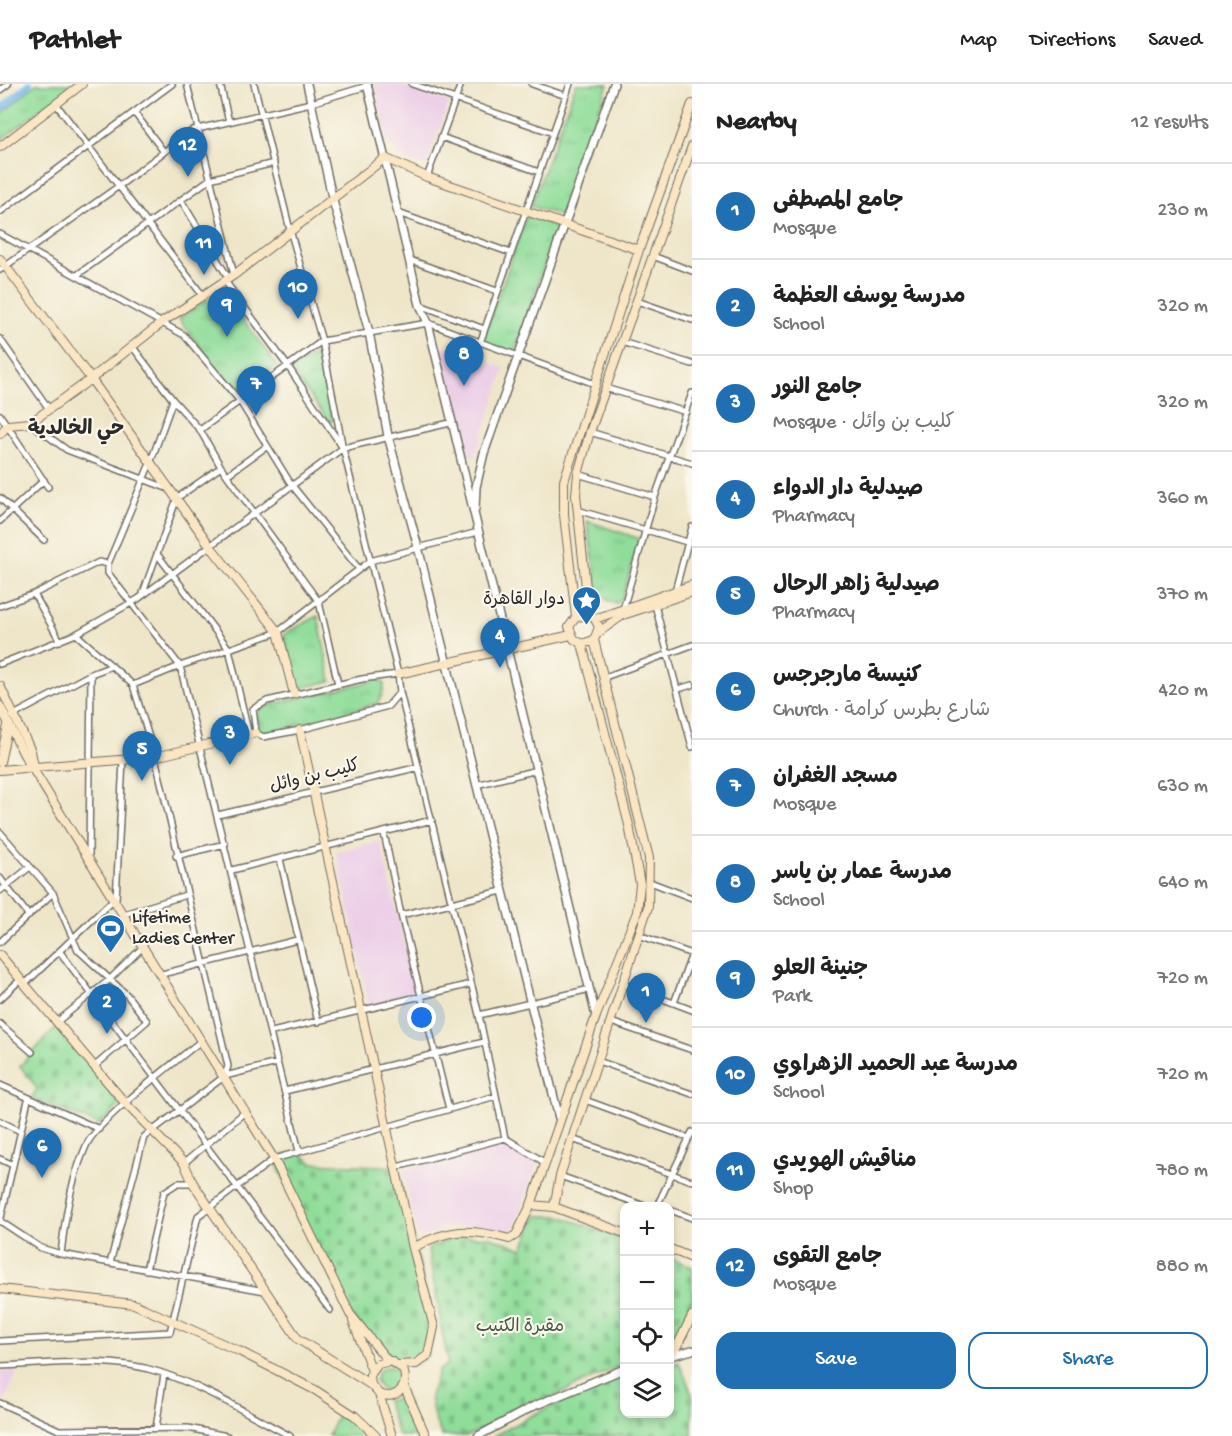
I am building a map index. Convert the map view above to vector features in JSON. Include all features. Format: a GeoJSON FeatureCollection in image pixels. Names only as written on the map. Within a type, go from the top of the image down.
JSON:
{"type":"FeatureCollection","features":[{"type":"Feature","properties":{"kind":"main road"},"geometry":{"type":"LineString","coordinates":[[0,147],[82,84]]}},
{"type":"Feature","properties":{"kind":"main road"},"geometry":{"type":"LineString","coordinates":[[571,636],[570,624],[576,617],[564,514],[564,481],[639,250],[692,104]]}},
{"type":"Feature","properties":{"kind":"main road"},"geometry":{"type":"LineString","coordinates":[[599,632],[592,617],[577,510],[578,474],[590,432],[692,146]]}},
{"type":"Feature","properties":{"kind":"main road"},"geometry":{"type":"LineString","coordinates":[[0,434],[8,425],[30,423],[92,379],[164,321],[229,278],[385,158],[427,177],[639,250]]}},
{"type":"Feature","properties":{"kind":"main road"},"geometry":{"type":"LineString","coordinates":[[0,260],[92,379],[211,547],[278,632],[294,694]]}},
{"type":"Feature","properties":{"kind":"main road"},"geometry":{"type":"LineString","coordinates":[[576,617],[592,617],[623,609],[692,585]]}},
{"type":"Feature","properties":{"kind":"main road"},"geometry":{"type":"LineString","coordinates":[[582,644],[594,640],[599,632],[623,615],[692,592]]}},
{"type":"Feature","properties":{"kind":"main road"},"geometry":{"type":"LineString","coordinates":[[399,674],[571,636],[582,644],[637,861],[640,884],[637,912],[559,1118],[531,1205],[516,1235],[509,1239],[485,1232],[451,1231],[413,1248]]}},
{"type":"Feature","properties":{"kind":"main road"},"geometry":{"type":"LineString","coordinates":[[554,1207],[560,1176],[648,907],[650,882],[647,848],[594,640]]}},
{"type":"Feature","properties":{"kind":"main road"},"geometry":{"type":"LineString","coordinates":[[0,686],[12,716],[31,751],[34,767]]}},
{"type":"Feature","properties":{"kind":"main road"},"geometry":{"type":"LineString","coordinates":[[0,705],[5,730],[0,762]]}},
{"type":"Feature","properties":{"kind":"main road"},"geometry":{"type":"LineString","coordinates":[[5,730],[34,767],[274,1159],[350,1314],[372,1371],[371,1385]]}},
{"type":"Feature","properties":{"kind":"main road"},"geometry":{"type":"LineString","coordinates":[[300,730],[328,846],[413,1248],[434,1327],[428,1355],[416,1364],[399,1365],[388,1361],[350,1314]]}},
{"type":"Feature","properties":{"kind":"main road"},"geometry":{"type":"LineString","coordinates":[[0,770],[155,758],[253,734]]}},
{"type":"Feature","properties":{"kind":"main road"},"geometry":{"type":"LineString","coordinates":[[0,955],[126,1104],[184,1163],[193,1183],[298,1339],[371,1385],[379,1394],[392,1436]]}},
{"type":"Feature","properties":{"kind":"main road"},"geometry":{"type":"LineString","coordinates":[[531,1205],[554,1207],[620,1232]]}},
{"type":"Feature","properties":{"kind":"main road"},"geometry":{"type":"LineString","coordinates":[[674,1251],[692,1258]]}},
{"type":"Feature","properties":{"kind":"main road"},"geometry":{"type":"LineString","coordinates":[[0,1290],[134,1304],[172,1319],[315,1390],[355,1416],[376,1436]]}},
{"type":"Feature","properties":{"kind":"main road"},"geometry":{"type":"LineString","coordinates":[[674,1349],[692,1316]]}},
{"type":"Feature","properties":{"kind":"main road"},"geometry":{"type":"LineString","coordinates":[[372,1371],[378,1364],[388,1361]]}},
{"type":"Feature","properties":{"kind":"main road"},"geometry":{"type":"LineString","coordinates":[[399,1365],[405,1375],[404,1386],[426,1436]]}},
{"type":"Feature","properties":{"kind":"main road"},"geometry":{"type":"LineString","coordinates":[[379,1394],[396,1395],[404,1386]]}},
{"type":"Feature","properties":{"kind":"street"},"geometry":{"type":"LineString","coordinates":[[0,90],[8,84]]}},
{"type":"Feature","properties":{"kind":"street"},"geometry":{"type":"LineString","coordinates":[[0,212],[172,84]]}},
{"type":"Feature","properties":{"kind":"street"},"geometry":{"type":"LineString","coordinates":[[187,84],[210,179],[229,278]]}},
{"type":"Feature","properties":{"kind":"street"},"geometry":{"type":"LineString","coordinates":[[220,84],[229,122]]}},
{"type":"Feature","properties":{"kind":"street"},"geometry":{"type":"LineString","coordinates":[[254,84],[290,230],[322,341],[343,448],[399,674],[400,692],[479,1015],[505,1138],[544,1162]]}},
{"type":"Feature","properties":{"kind":"street"},"geometry":{"type":"LineString","coordinates":[[307,84],[332,197],[369,332],[388,436],[418,547],[559,1118]]}},
{"type":"Feature","properties":{"kind":"street"},"geometry":{"type":"LineString","coordinates":[[412,84],[553,133]]}},
{"type":"Feature","properties":{"kind":"street"},"geometry":{"type":"LineString","coordinates":[[427,177],[460,84]]}},
{"type":"Feature","properties":{"kind":"street"},"geometry":{"type":"LineString","coordinates":[[532,84],[566,96]]}},
{"type":"Feature","properties":{"kind":"street"},"geometry":{"type":"LineString","coordinates":[[480,343],[570,84]]}},
{"type":"Feature","properties":{"kind":"street"},"geometry":{"type":"LineString","coordinates":[[475,518],[476,487],[484,453],[520,358],[564,224],[614,84]]}},
{"type":"Feature","properties":{"kind":"street"},"geometry":{"type":"LineString","coordinates":[[4,268],[119,186],[192,130],[311,103],[367,85],[420,305],[428,323],[450,423],[508,650],[596,1016]]}},
{"type":"Feature","properties":{"kind":"street"},"geometry":{"type":"LineString","coordinates":[[56,104],[202,296]]}},
{"type":"Feature","properties":{"kind":"street"},"geometry":{"type":"LineString","coordinates":[[134,112],[164,152]]}},
{"type":"Feature","properties":{"kind":"street"},"geometry":{"type":"LineString","coordinates":[[441,137],[539,172]]}},
{"type":"Feature","properties":{"kind":"street"},"geometry":{"type":"LineString","coordinates":[[77,275],[210,179],[274,163]]}},
{"type":"Feature","properties":{"kind":"street"},"geometry":{"type":"LineString","coordinates":[[181,200],[229,278],[343,448]]}},
{"type":"Feature","properties":{"kind":"street"},"geometry":{"type":"LineString","coordinates":[[398,213],[511,253]]}},
{"type":"Feature","properties":{"kind":"street"},"geometry":{"type":"LineString","coordinates":[[0,234],[164,321],[184,334],[239,400],[291,484],[359,569]]}},
{"type":"Feature","properties":{"kind":"street"},"geometry":{"type":"LineString","coordinates":[[654,256],[692,271]]}},
{"type":"Feature","properties":{"kind":"street"},"geometry":{"type":"LineString","coordinates":[[410,260],[497,291]]}},
{"type":"Feature","properties":{"kind":"street"},"geometry":{"type":"LineString","coordinates":[[637,301],[692,320]]}},
{"type":"Feature","properties":{"kind":"street"},"geometry":{"type":"LineString","coordinates":[[420,305],[484,328]]}},
{"type":"Feature","properties":{"kind":"street"},"geometry":{"type":"LineString","coordinates":[[200,430],[322,341],[428,323],[595,384]]}},
{"type":"Feature","properties":{"kind":"street"},"geometry":{"type":"LineString","coordinates":[[0,339],[49,409]]}},
{"type":"Feature","properties":{"kind":"street"},"geometry":{"type":"LineString","coordinates":[[622,342],[692,364]]}},
{"type":"Feature","properties":{"kind":"street"},"geometry":{"type":"LineString","coordinates":[[132,346],[173,400],[200,430],[221,467],[320,602],[338,684]]}},
{"type":"Feature","properties":{"kind":"street"},"geometry":{"type":"LineString","coordinates":[[606,388],[686,412]]}},
{"type":"Feature","properties":{"kind":"street"},"geometry":{"type":"LineString","coordinates":[[623,609],[655,497],[692,393]]}},
{"type":"Feature","properties":{"kind":"street"},"geometry":{"type":"LineString","coordinates":[[173,400],[144,479],[108,564],[108,573],[180,666],[272,1032],[299,1150]]}},
{"type":"Feature","properties":{"kind":"street"},"geometry":{"type":"LineString","coordinates":[[0,414],[48,487]]}},
{"type":"Feature","properties":{"kind":"street"},"geometry":{"type":"LineString","coordinates":[[30,423],[67,450],[171,489]]}},
{"type":"Feature","properties":{"kind":"street"},"geometry":{"type":"LineString","coordinates":[[0,664],[76,634],[132,602],[211,547],[253,512],[343,448],[450,423]]}},
{"type":"Feature","properties":{"kind":"street"},"geometry":{"type":"LineString","coordinates":[[590,432],[692,463]]}},
{"type":"Feature","properties":{"kind":"street"},"geometry":{"type":"LineString","coordinates":[[227,475],[266,447]]}},
{"type":"Feature","properties":{"kind":"street"},"geometry":{"type":"LineString","coordinates":[[143,594],[177,498],[221,467]]}},
{"type":"Feature","properties":{"kind":"street"},"geometry":{"type":"LineString","coordinates":[[578,474],[655,497]]}},
{"type":"Feature","properties":{"kind":"street"},"geometry":{"type":"LineString","coordinates":[[0,521],[44,480]]}},
{"type":"Feature","properties":{"kind":"street"},"geometry":{"type":"LineString","coordinates":[[0,498],[44,540]]}},
{"type":"Feature","properties":{"kind":"street"},"geometry":{"type":"LineString","coordinates":[[577,510],[687,542]]}},
{"type":"Feature","properties":{"kind":"street"},"geometry":{"type":"LineString","coordinates":[[675,591],[692,527]]}},
{"type":"Feature","properties":{"kind":"street"},"geometry":{"type":"LineString","coordinates":[[134,685],[180,666],[278,632],[320,602],[370,561],[478,532]]}},
{"type":"Feature","properties":{"kind":"street"},"geometry":{"type":"LineString","coordinates":[[157,554],[229,649],[253,734]]}},
{"type":"Feature","properties":{"kind":"street"},"geometry":{"type":"LineString","coordinates":[[1,603],[34,594],[99,562],[108,564]]}},
{"type":"Feature","properties":{"kind":"street"},"geometry":{"type":"LineString","coordinates":[[34,594],[60,640]]}},
{"type":"Feature","properties":{"kind":"street"},"geometry":{"type":"LineString","coordinates":[[655,605],[678,689],[690,722],[692,747]]}},
{"type":"Feature","properties":{"kind":"street"},"geometry":{"type":"LineString","coordinates":[[76,634],[134,685],[155,758],[176,856],[228,1066],[225,1076]]}},
{"type":"Feature","properties":{"kind":"street"},"geometry":{"type":"LineString","coordinates":[[604,677],[692,645]]}},
{"type":"Feature","properties":{"kind":"street"},"geometry":{"type":"LineString","coordinates":[[12,716],[91,674],[112,666]]}},
{"type":"Feature","properties":{"kind":"street"},"geometry":{"type":"LineString","coordinates":[[89,856],[92,763],[91,674]]}},
{"type":"Feature","properties":{"kind":"street"},"geometry":{"type":"LineString","coordinates":[[253,734],[253,709],[267,701],[338,684],[399,674]]}},
{"type":"Feature","properties":{"kind":"street"},"geometry":{"type":"LineString","coordinates":[[678,689],[692,685]]}},
{"type":"Feature","properties":{"kind":"street"},"geometry":{"type":"LineString","coordinates":[[253,734],[263,737],[300,730],[388,706],[400,692]]}},
{"type":"Feature","properties":{"kind":"street"},"geometry":{"type":"LineString","coordinates":[[0,999],[60,952],[115,899],[123,760]]}},
{"type":"Feature","properties":{"kind":"street","name":"كليب بن وائل"},"geometry":{"type":"LineString","coordinates":[[218,816],[419,767]]}},
{"type":"Feature","properties":{"kind":"street"},"geometry":{"type":"LineString","coordinates":[[476,785],[537,770]]}},
{"type":"Feature","properties":{"kind":"street"},"geometry":{"type":"LineString","coordinates":[[232,870],[432,820]]}},
{"type":"Feature","properties":{"kind":"street"},"geometry":{"type":"LineString","coordinates":[[384,833],[401,915],[449,1109]]}},
{"type":"Feature","properties":{"kind":"street"},"geometry":{"type":"LineString","coordinates":[[1,834],[53,893],[78,950],[127,995],[147,1021],[95,1066]]}},
{"type":"Feature","properties":{"kind":"street"},"geometry":{"type":"LineString","coordinates":[[176,856],[225,844]]}},
{"type":"Feature","properties":{"kind":"street"},"geometry":{"type":"LineString","coordinates":[[280,859],[297,940],[318,1022]]}},
{"type":"Feature","properties":{"kind":"street"},"geometry":{"type":"LineString","coordinates":[[0,891],[30,867]]}},
{"type":"Feature","properties":{"kind":"street"},"geometry":{"type":"LineString","coordinates":[[0,878],[29,916]]}},
{"type":"Feature","properties":{"kind":"street"},"geometry":{"type":"LineString","coordinates":[[650,882],[692,898]]}},
{"type":"Feature","properties":{"kind":"street"},"geometry":{"type":"LineString","coordinates":[[401,915],[502,891]]}},
{"type":"Feature","properties":{"kind":"street"},"geometry":{"type":"LineString","coordinates":[[0,942],[53,893]]}},
{"type":"Feature","properties":{"kind":"street"},"geometry":{"type":"LineString","coordinates":[[124,914],[186,895]]}},
{"type":"Feature","properties":{"kind":"street"},"geometry":{"type":"LineString","coordinates":[[639,935],[692,954],[674,1003]]}},
{"type":"Feature","properties":{"kind":"street"},"geometry":{"type":"LineString","coordinates":[[162,974],[297,940]]}},
{"type":"Feature","properties":{"kind":"street"},"geometry":{"type":"LineString","coordinates":[[58,1022],[109,980],[144,946]]}},
{"type":"Feature","properties":{"kind":"street"},"geometry":{"type":"LineString","coordinates":[[60,952],[330,1310]]}},
{"type":"Feature","properties":{"kind":"street"},"geometry":{"type":"LineString","coordinates":[[272,1032],[471,984]]}},
{"type":"Feature","properties":{"kind":"street"},"geometry":{"type":"LineString","coordinates":[[623,984],[692,1010]]}},
{"type":"Feature","properties":{"kind":"street"},"geometry":{"type":"LineString","coordinates":[[479,1015],[590,989]]}},
{"type":"Feature","properties":{"kind":"street"},"geometry":{"type":"LineString","coordinates":[[611,1022],[692,1050]]}},
{"type":"Feature","properties":{"kind":"street"},"geometry":{"type":"LineString","coordinates":[[0,1024],[32,1052]]}},
{"type":"Feature","properties":{"kind":"street"},"geometry":{"type":"LineString","coordinates":[[61,1254],[67,1206],[87,1144],[99,1129],[126,1104],[202,1040]]}},
{"type":"Feature","properties":{"kind":"street"},"geometry":{"type":"LineString","coordinates":[[285,1091],[484,1042]]}},
{"type":"Feature","properties":{"kind":"street"},"geometry":{"type":"LineString","coordinates":[[598,1061],[692,1094]]}},
{"type":"Feature","properties":{"kind":"street"},"geometry":{"type":"LineString","coordinates":[[110,1263],[144,1137],[225,1076],[278,1063]]}},
{"type":"Feature","properties":{"kind":"street"},"geometry":{"type":"LineString","coordinates":[[0,1085],[28,1100],[99,1129]]}},
{"type":"Feature","properties":{"kind":"street"},"geometry":{"type":"LineString","coordinates":[[0,1341],[170,1332],[198,1216],[274,1159],[299,1150],[387,1128],[496,1096]]}},
{"type":"Feature","properties":{"kind":"street"},"geometry":{"type":"LineString","coordinates":[[28,1100],[0,1222],[41,1248],[61,1254],[265,1290]]}},
{"type":"Feature","properties":{"kind":"street"},"geometry":{"type":"LineString","coordinates":[[585,1100],[690,1139],[659,1202]]}},
{"type":"Feature","properties":{"kind":"street"},"geometry":{"type":"LineString","coordinates":[[184,1163],[245,1112]]}},
{"type":"Feature","properties":{"kind":"street"},"geometry":{"type":"LineString","coordinates":[[0,1121],[20,1131]]}},
{"type":"Feature","properties":{"kind":"street"},"geometry":{"type":"LineString","coordinates":[[397,1167],[505,1138]]}},
{"type":"Feature","properties":{"kind":"street"},"geometry":{"type":"LineString","coordinates":[[572,1139],[692,1181]]}},
{"type":"Feature","properties":{"kind":"street"},"geometry":{"type":"LineString","coordinates":[[0,1159],[13,1165]]}},
{"type":"Feature","properties":{"kind":"street"},"geometry":{"type":"LineString","coordinates":[[560,1176],[634,1202]]}},
{"type":"Feature","properties":{"kind":"street"},"geometry":{"type":"LineString","coordinates":[[146,1270],[164,1192],[178,1183],[193,1183]]}},
{"type":"Feature","properties":{"kind":"street"},"geometry":{"type":"LineString","coordinates":[[674,1212],[692,1218]]}},
{"type":"Feature","properties":{"kind":"street"},"geometry":{"type":"LineString","coordinates":[[674,1354],[692,1350]]}},
{"type":"Feature","properties":{"kind":"street"},"geometry":{"type":"LineString","coordinates":[[0,1366],[132,1366],[164,1374],[207,1393],[290,1436]]}},
{"type":"Feature","properties":{"kind":"street"},"geometry":{"type":"LineString","coordinates":[[477,1436],[534,1406],[620,1371]]}},
{"type":"Feature","properties":{"kind":"street"},"geometry":{"type":"LineString","coordinates":[[156,1428],[164,1374]]}},
{"type":"Feature","properties":{"kind":"street"},"geometry":{"type":"LineString","coordinates":[[0,1403],[59,1430],[188,1428],[227,1436]]}},
{"type":"Feature","properties":{"kind":"street"},"geometry":{"type":"LineString","coordinates":[[52,1427],[52,1436]]}},
{"type":"Feature","properties":{"kind":"street"},"geometry":{"type":"LineString","coordinates":[[142,1436],[143,1428]]}},
{"type":"Feature","properties":{"kind":"shaded area"},"geometry":{"type":"Polygon","coordinates":[[[374,84],[395,84],[449,102],[426,167],[402,159],[386,140],[374,84]]]}},
{"type":"Feature","properties":{"kind":"shaded area"},"geometry":{"type":"Polygon","coordinates":[[[440,345],[505,368],[475,457],[464,454],[438,349],[440,345]]]}},
{"type":"Feature","properties":{"kind":"shaded area"},"geometry":{"type":"Polygon","coordinates":[[[380,841],[417,993],[369,1006],[336,851],[380,841]]]}},
{"type":"Feature","properties":{"kind":"shaded area"},"geometry":{"type":"Polygon","coordinates":[[[504,1145],[537,1164],[513,1231],[509,1234],[485,1227],[450,1226],[422,1238],[417,1234],[403,1170],[504,1145]]]}},
{"type":"Feature","properties":{"kind":"shaded area"},"geometry":{"type":"Polygon","coordinates":[[[15,1370],[17,1373],[5,1401],[0,1400],[0,1371],[15,1370]]]}},
{"type":"Feature","properties":{"kind":"green space"},"geometry":{"type":"Polygon","coordinates":[[[36,84],[75,84],[0,140],[0,115],[36,84]]]}},
{"type":"Feature","properties":{"kind":"green space"},"geometry":{"type":"Polygon","coordinates":[[[576,84],[608,84],[562,216],[531,206],[576,84]]]}},
{"type":"Feature","properties":{"kind":"green space"},"geometry":{"type":"Polygon","coordinates":[[[527,215],[557,227],[514,354],[482,342],[527,215]]]}},
{"type":"Feature","properties":{"kind":"green space"},"geometry":{"type":"Polygon","coordinates":[[[222,290],[277,366],[237,396],[179,319],[222,290]]]}},
{"type":"Feature","properties":{"kind":"green space"},"geometry":{"type":"Polygon","coordinates":[[[317,353],[333,420],[329,422],[291,370],[317,353]]]}},
{"type":"Feature","properties":{"kind":"green space"},"geometry":{"type":"Polygon","coordinates":[[[587,521],[640,539],[622,599],[615,604],[599,595],[587,521]]]}},
{"type":"Feature","properties":{"kind":"green space"},"geometry":{"type":"Polygon","coordinates":[[[318,616],[331,681],[297,689],[284,634],[318,616]]]}},
{"type":"Feature","properties":{"kind":"green space"},"geometry":{"type":"Polygon","coordinates":[[[378,680],[384,683],[384,686],[376,704],[265,734],[259,730],[258,711],[272,704],[378,680]]]}},
{"type":"Feature","properties":{"kind":"green space"},"geometry":{"type":"Polygon","coordinates":[[[59,1024],[120,1105],[99,1125],[32,1098],[37,1088],[20,1066],[59,1024]]]}},
{"type":"Feature","properties":{"kind":"green space"},"geometry":{"type":"Polygon","coordinates":[[[299,1151],[312,1163],[397,1167],[434,1327],[428,1355],[416,1364],[394,1362],[350,1314],[274,1159],[299,1151]]]}},
{"type":"Feature","properties":{"kind":"green space","name":"مقبرة الكتيب"},"geometry":{"type":"Polygon","coordinates":[[[536,1216],[560,1216],[620,1238],[620,1366],[467,1436],[442,1436],[434,1418],[430,1396],[439,1370],[448,1364],[428,1249],[458,1236],[491,1237],[523,1249],[536,1216]]]}},
{"type":"Feature","properties":{"kind":"green space"},"geometry":{"type":"Polygon","coordinates":[[[674,1260],[692,1267],[692,1300],[677,1340],[674,1341],[674,1260]]]}},
{"type":"Feature","properties":{"kind":"green space"},"geometry":{"type":"Polygon","coordinates":[[[679,1362],[692,1394],[692,1436],[493,1436],[533,1415],[620,1376],[620,1418],[674,1418],[674,1363],[679,1362]]]}},
{"type":"Feature","properties":{"kind":"green space"},"geometry":{"type":"Polygon","coordinates":[[[388,1367],[393,1368],[399,1374],[399,1384],[393,1390],[388,1391],[383,1390],[377,1384],[376,1379],[377,1374],[383,1368],[388,1367]]]}},
{"type":"Feature","properties":{"kind":"green space"},"geometry":{"type":"Polygon","coordinates":[[[403,1397],[419,1436],[399,1436],[386,1401],[403,1397]]]}},
{"type":"Feature","properties":{"kind":"green space"},"geometry":{"type":"Polygon","coordinates":[[[339,1412],[366,1436],[328,1436],[339,1412]]]}},
{"type":"Feature","properties":{"kind":"waterway"},"geometry":{"type":"LineString","coordinates":[[0,110],[29,84]]}},
{"type":"Feature","properties":{"kind":"place","name":"جامع التقوى"},"geometry":{"type":"Point","coordinates":[188,177]}},
{"type":"Feature","properties":{"kind":"place","name":"مناقيش الهويدي"},"geometry":{"type":"Point","coordinates":[204,275]}},
{"type":"Feature","properties":{"kind":"place","name":"مدرسة عبد الحميد الزهراوي"},"geometry":{"type":"Point","coordinates":[298,319]}},
{"type":"Feature","properties":{"kind":"place","name":"جنينة العلو"},"geometry":{"type":"Point","coordinates":[227,337]}},
{"type":"Feature","properties":{"kind":"place","name":"مدرسة عمار بن ياسر"},"geometry":{"type":"Point","coordinates":[464,386]}},
{"type":"Feature","properties":{"kind":"place","name":"مسجد الغفران"},"geometry":{"type":"Point","coordinates":[256,416]}},
{"type":"Feature","properties":{"kind":"place","name":"دوار القاهرة"},"geometry":{"type":"Point","coordinates":[586,626]}},
{"type":"Feature","properties":{"kind":"place","name":"صيدلية دار الدواء"},"geometry":{"type":"Point","coordinates":[500,668]}},
{"type":"Feature","properties":{"kind":"place","name":"جامع النور"},"geometry":{"type":"Point","coordinates":[230,765]}},
{"type":"Feature","properties":{"kind":"place","name":"صيدلية زاهر الرحال"},"geometry":{"type":"Point","coordinates":[142,781]}},
{"type":"Feature","properties":{"kind":"place","name":"Lifetime Ladies Center"},"geometry":{"type":"Point","coordinates":[111,954]}},
{"type":"Feature","properties":{"kind":"place","name":"جامع المصطفى"},"geometry":{"type":"Point","coordinates":[646,1023]}},
{"type":"Feature","properties":{"kind":"place","name":"مدرسة يوسف العظمة"},"geometry":{"type":"Point","coordinates":[107,1034]}},
{"type":"Feature","properties":{"kind":"place","name":"كنيسة مارجرجس"},"geometry":{"type":"Point","coordinates":[42,1178]}},
{"type":"Feature","properties":{"kind":"district","name":"حي الخالدية"},"geometry":{"type":"Point","coordinates":[76,430]}}]}
